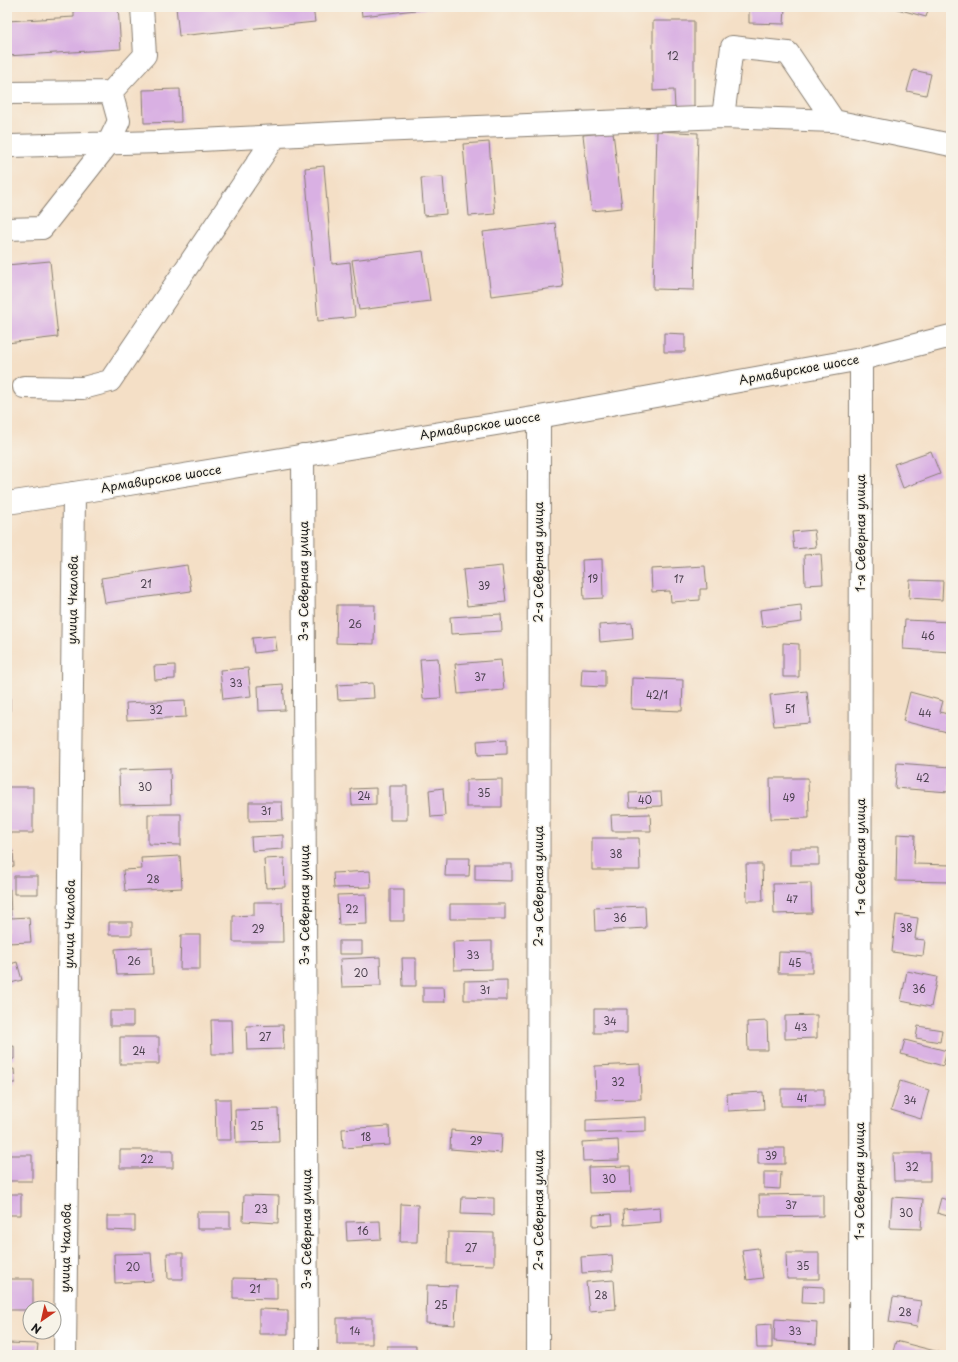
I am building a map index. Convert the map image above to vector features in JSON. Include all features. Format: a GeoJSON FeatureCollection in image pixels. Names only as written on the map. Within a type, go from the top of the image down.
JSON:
{"type":"FeatureCollection","features":[{"type":"Feature","properties":{"kind":"street"},"geometry":{"type":"LineString","coordinates":[[7,93],[111,92],[144,55],[142,7]]}},
{"type":"Feature","properties":{"kind":"street"},"geometry":{"type":"LineString","coordinates":[[723,117],[732,47],[788,53],[834,121]]}},
{"type":"Feature","properties":{"kind":"street"},"geometry":{"type":"LineString","coordinates":[[7,229],[42,228],[108,144],[119,122],[111,92]]}},
{"type":"Feature","properties":{"kind":"street"},"geometry":{"type":"LineString","coordinates":[[11,146],[108,144],[723,117],[834,121],[951,145]]}},
{"type":"Feature","properties":{"kind":"street"},"geometry":{"type":"LineString","coordinates":[[24,387],[83,388],[110,381],[275,136]]}},
{"type":"Feature","properties":{"kind":"street","name":"Армавирское шоссе"},"geometry":{"type":"LineString","coordinates":[[7,503],[539,417],[861,359],[951,336]]}},
{"type":"Feature","properties":{"kind":"street","name":"1-я Северная улица"},"geometry":{"type":"LineString","coordinates":[[860,1355],[861,359]]}},
{"type":"Feature","properties":{"kind":"street","name":"2-я Северная улица"},"geometry":{"type":"LineString","coordinates":[[538,1355],[539,417]]}},
{"type":"Feature","properties":{"kind":"street","name":"3-я Северная улица"},"geometry":{"type":"LineString","coordinates":[[304,455],[307,1355]]}},
{"type":"Feature","properties":{"kind":"street","name":"улица Чкалова"},"geometry":{"type":"LineString","coordinates":[[65,1355],[74,493]]}},
{"type":"Feature","properties":{"kind":"building"},"geometry":{"type":"Polygon","coordinates":[[[74,7],[118,7],[121,49],[7,56],[7,21],[74,17],[74,7]]]}},
{"type":"Feature","properties":{"kind":"building"},"geometry":{"type":"Polygon","coordinates":[[[176,7],[313,7],[315,22],[179,36],[176,7]]]}},
{"type":"Feature","properties":{"kind":"building"},"geometry":{"type":"Polygon","coordinates":[[[361,7],[434,7],[434,8],[362,16],[361,7]]]}},
{"type":"Feature","properties":{"kind":"building"},"geometry":{"type":"Polygon","coordinates":[[[749,7],[785,7],[784,24],[749,23],[749,7]]]}},
{"type":"Feature","properties":{"kind":"building"},"geometry":{"type":"Polygon","coordinates":[[[929,7],[926,17],[894,8],[929,7]]]}},
{"type":"Feature","properties":{"kind":"building"},"geometry":{"type":"Polygon","coordinates":[[[653,21],[694,21],[694,108],[675,108],[674,90],[653,91],[653,21]]]}},
{"type":"Feature","properties":{"kind":"building"},"geometry":{"type":"Polygon","coordinates":[[[913,70],[931,74],[926,95],[907,91],[913,70]]]}},
{"type":"Feature","properties":{"kind":"building"},"geometry":{"type":"Polygon","coordinates":[[[180,89],[181,122],[144,123],[143,90],[180,89]]]}},
{"type":"Feature","properties":{"kind":"building"},"geometry":{"type":"Polygon","coordinates":[[[657,131],[698,133],[694,290],[653,289],[657,131]]]}},
{"type":"Feature","properties":{"kind":"building"},"geometry":{"type":"Polygon","coordinates":[[[613,132],[622,208],[592,211],[583,135],[613,132]]]}},
{"type":"Feature","properties":{"kind":"building"},"geometry":{"type":"Polygon","coordinates":[[[489,142],[495,214],[469,216],[463,144],[489,142]]]}},
{"type":"Feature","properties":{"kind":"building"},"geometry":{"type":"Polygon","coordinates":[[[324,166],[332,264],[350,262],[355,317],[318,321],[305,168],[324,166]]]}},
{"type":"Feature","properties":{"kind":"building"},"geometry":{"type":"Polygon","coordinates":[[[443,177],[446,214],[424,216],[421,178],[443,177]]]}},
{"type":"Feature","properties":{"kind":"building"},"geometry":{"type":"Polygon","coordinates":[[[555,223],[563,287],[491,296],[483,232],[555,223]]]}},
{"type":"Feature","properties":{"kind":"building"},"geometry":{"type":"Polygon","coordinates":[[[423,251],[430,301],[359,310],[352,260],[423,251]]]}},
{"type":"Feature","properties":{"kind":"building"},"geometry":{"type":"Polygon","coordinates":[[[50,261],[58,337],[7,343],[7,265],[50,261]]]}},
{"type":"Feature","properties":{"kind":"building"},"geometry":{"type":"Polygon","coordinates":[[[664,333],[685,334],[685,352],[664,352],[664,333]]]}},
{"type":"Feature","properties":{"kind":"building"},"geometry":{"type":"Polygon","coordinates":[[[931,451],[940,474],[903,488],[894,464],[931,451]]]}},
{"type":"Feature","properties":{"kind":"building"},"geometry":{"type":"Polygon","coordinates":[[[814,530],[816,547],[794,549],[792,532],[814,530]]]}},
{"type":"Feature","properties":{"kind":"building"},"geometry":{"type":"Polygon","coordinates":[[[821,554],[823,584],[805,585],[804,555],[821,554]]]}},
{"type":"Feature","properties":{"kind":"building"},"geometry":{"type":"Polygon","coordinates":[[[602,559],[603,598],[584,599],[582,560],[602,559]]]}},
{"type":"Feature","properties":{"kind":"building"},"geometry":{"type":"Polygon","coordinates":[[[187,565],[191,591],[105,603],[101,578],[187,565]]]}},
{"type":"Feature","properties":{"kind":"building"},"geometry":{"type":"Polygon","coordinates":[[[502,566],[506,602],[467,606],[463,570],[502,566]]]}},
{"type":"Feature","properties":{"kind":"building"},"geometry":{"type":"Polygon","coordinates":[[[705,566],[707,589],[700,589],[700,600],[671,602],[670,591],[652,592],[651,569],[705,566]]]}},
{"type":"Feature","properties":{"kind":"building"},"geometry":{"type":"Polygon","coordinates":[[[910,580],[943,581],[942,600],[909,598],[910,580]]]}},
{"type":"Feature","properties":{"kind":"building"},"geometry":{"type":"Polygon","coordinates":[[[337,605],[375,605],[374,644],[336,643],[337,605]]]}},
{"type":"Feature","properties":{"kind":"building"},"geometry":{"type":"Polygon","coordinates":[[[801,605],[802,622],[762,627],[760,610],[801,605]]]}},
{"type":"Feature","properties":{"kind":"building"},"geometry":{"type":"Polygon","coordinates":[[[501,614],[502,631],[451,634],[450,617],[501,614]]]}},
{"type":"Feature","properties":{"kind":"building"},"geometry":{"type":"Polygon","coordinates":[[[905,620],[951,622],[951,652],[903,649],[905,620]]]}},
{"type":"Feature","properties":{"kind":"building"},"geometry":{"type":"Polygon","coordinates":[[[632,623],[633,639],[600,642],[599,625],[632,623]]]}},
{"type":"Feature","properties":{"kind":"building"},"geometry":{"type":"Polygon","coordinates":[[[275,636],[277,650],[254,653],[252,638],[275,636]]]}},
{"type":"Feature","properties":{"kind":"building"},"geometry":{"type":"Polygon","coordinates":[[[783,643],[799,644],[799,677],[783,677],[783,643]]]}},
{"type":"Feature","properties":{"kind":"building"},"geometry":{"type":"Polygon","coordinates":[[[438,658],[441,698],[423,699],[420,659],[438,658]]]}},
{"type":"Feature","properties":{"kind":"building"},"geometry":{"type":"Polygon","coordinates":[[[501,660],[504,690],[458,694],[455,664],[501,660]]]}},
{"type":"Feature","properties":{"kind":"building"},"geometry":{"type":"Polygon","coordinates":[[[175,665],[175,679],[155,680],[154,666],[175,665]]]}},
{"type":"Feature","properties":{"kind":"building"},"geometry":{"type":"Polygon","coordinates":[[[248,668],[251,696],[223,699],[220,670],[248,668]]]}},
{"type":"Feature","properties":{"kind":"building"},"geometry":{"type":"Polygon","coordinates":[[[582,669],[605,670],[605,687],[581,686],[582,669]]]}},
{"type":"Feature","properties":{"kind":"building"},"geometry":{"type":"Polygon","coordinates":[[[7,678],[10,678],[10,711],[7,711],[7,678]]]}},
{"type":"Feature","properties":{"kind":"building"},"geometry":{"type":"Polygon","coordinates":[[[632,678],[683,680],[682,711],[631,709],[632,678]]]}},
{"type":"Feature","properties":{"kind":"building"},"geometry":{"type":"Polygon","coordinates":[[[373,683],[374,698],[338,700],[337,685],[373,683]]]}},
{"type":"Feature","properties":{"kind":"building"},"geometry":{"type":"Polygon","coordinates":[[[283,684],[285,710],[259,711],[258,686],[283,684]]]}},
{"type":"Feature","properties":{"kind":"building"},"geometry":{"type":"Polygon","coordinates":[[[807,691],[810,723],[774,726],[770,695],[807,691]]]}},
{"type":"Feature","properties":{"kind":"building"},"geometry":{"type":"Polygon","coordinates":[[[910,692],[943,701],[940,712],[951,715],[951,733],[903,721],[910,692]]]}},
{"type":"Feature","properties":{"kind":"building"},"geometry":{"type":"Polygon","coordinates":[[[185,700],[186,717],[127,720],[126,703],[185,700]]]}},
{"type":"Feature","properties":{"kind":"building"},"geometry":{"type":"Polygon","coordinates":[[[507,739],[507,754],[478,755],[477,741],[507,739]]]}},
{"type":"Feature","properties":{"kind":"building"},"geometry":{"type":"Polygon","coordinates":[[[897,763],[950,767],[949,792],[895,788],[897,763]]]}},
{"type":"Feature","properties":{"kind":"building"},"geometry":{"type":"Polygon","coordinates":[[[170,768],[171,804],[120,805],[119,770],[170,768]]]}},
{"type":"Feature","properties":{"kind":"building"},"geometry":{"type":"Polygon","coordinates":[[[770,778],[808,778],[809,818],[771,819],[770,778]]]}},
{"type":"Feature","properties":{"kind":"building"},"geometry":{"type":"Polygon","coordinates":[[[502,779],[502,807],[466,807],[466,780],[502,779]]]}},
{"type":"Feature","properties":{"kind":"building"},"geometry":{"type":"Polygon","coordinates":[[[390,786],[407,786],[407,820],[390,820],[390,786]]]}},
{"type":"Feature","properties":{"kind":"building"},"geometry":{"type":"Polygon","coordinates":[[[7,787],[33,787],[33,833],[7,833],[7,787]]]}},
{"type":"Feature","properties":{"kind":"building"},"geometry":{"type":"Polygon","coordinates":[[[376,788],[376,804],[352,805],[351,789],[376,788]]]}},
{"type":"Feature","properties":{"kind":"building"},"geometry":{"type":"Polygon","coordinates":[[[443,788],[445,816],[431,817],[429,790],[443,788]]]}},
{"type":"Feature","properties":{"kind":"building"},"geometry":{"type":"Polygon","coordinates":[[[661,792],[662,806],[630,807],[629,793],[661,792]]]}},
{"type":"Feature","properties":{"kind":"building"},"geometry":{"type":"Polygon","coordinates":[[[249,802],[282,802],[283,820],[249,821],[249,802]]]}},
{"type":"Feature","properties":{"kind":"building"},"geometry":{"type":"Polygon","coordinates":[[[148,814],[181,814],[181,845],[148,844],[148,814]]]}},
{"type":"Feature","properties":{"kind":"building"},"geometry":{"type":"Polygon","coordinates":[[[650,814],[651,831],[612,831],[611,815],[650,814]]]}},
{"type":"Feature","properties":{"kind":"building"},"geometry":{"type":"Polygon","coordinates":[[[897,834],[915,835],[914,864],[951,865],[951,882],[896,881],[897,834]]]}},
{"type":"Feature","properties":{"kind":"building"},"geometry":{"type":"Polygon","coordinates":[[[283,835],[283,849],[252,851],[251,837],[283,835]]]}},
{"type":"Feature","properties":{"kind":"building"},"geometry":{"type":"Polygon","coordinates":[[[592,838],[639,838],[640,870],[592,870],[592,838]]]}},
{"type":"Feature","properties":{"kind":"building"},"geometry":{"type":"Polygon","coordinates":[[[790,848],[819,848],[819,865],[790,865],[790,848]]]}},
{"type":"Feature","properties":{"kind":"building"},"geometry":{"type":"Polygon","coordinates":[[[13,851],[14,866],[7,867],[7,852],[13,851]]]}},
{"type":"Feature","properties":{"kind":"building"},"geometry":{"type":"Polygon","coordinates":[[[180,856],[182,888],[125,891],[123,870],[142,869],[141,858],[180,856]]]}},
{"type":"Feature","properties":{"kind":"building"},"geometry":{"type":"Polygon","coordinates":[[[284,858],[285,887],[266,888],[264,859],[284,858]]]}},
{"type":"Feature","properties":{"kind":"building"},"geometry":{"type":"Polygon","coordinates":[[[446,858],[470,858],[469,876],[445,876],[446,858]]]}},
{"type":"Feature","properties":{"kind":"building"},"geometry":{"type":"Polygon","coordinates":[[[475,864],[512,864],[512,881],[475,880],[475,864]]]}},
{"type":"Feature","properties":{"kind":"building"},"geometry":{"type":"Polygon","coordinates":[[[746,864],[762,864],[763,901],[747,901],[746,864]]]}},
{"type":"Feature","properties":{"kind":"building"},"geometry":{"type":"Polygon","coordinates":[[[370,871],[371,887],[334,888],[333,873],[370,871]]]}},
{"type":"Feature","properties":{"kind":"building"},"geometry":{"type":"Polygon","coordinates":[[[14,876],[38,876],[38,894],[14,894],[14,876]]]}},
{"type":"Feature","properties":{"kind":"building"},"geometry":{"type":"Polygon","coordinates":[[[811,883],[812,913],[774,914],[773,884],[811,883]]]}},
{"type":"Feature","properties":{"kind":"building"},"geometry":{"type":"Polygon","coordinates":[[[7,889],[10,889],[11,918],[29,917],[31,942],[7,943],[7,889]]]}},
{"type":"Feature","properties":{"kind":"building"},"geometry":{"type":"Polygon","coordinates":[[[390,889],[404,889],[404,921],[390,921],[390,889]]]}},
{"type":"Feature","properties":{"kind":"building"},"geometry":{"type":"Polygon","coordinates":[[[366,894],[367,924],[339,925],[337,895],[366,894]]]}},
{"type":"Feature","properties":{"kind":"building"},"geometry":{"type":"Polygon","coordinates":[[[254,902],[282,902],[283,942],[233,942],[233,916],[254,915],[254,902]]]}},
{"type":"Feature","properties":{"kind":"building"},"geometry":{"type":"Polygon","coordinates":[[[450,904],[505,904],[505,919],[450,919],[450,904]]]}},
{"type":"Feature","properties":{"kind":"building"},"geometry":{"type":"Polygon","coordinates":[[[645,906],[646,928],[595,931],[594,908],[645,906]]]}},
{"type":"Feature","properties":{"kind":"building"},"geometry":{"type":"Polygon","coordinates":[[[896,915],[918,918],[915,939],[925,940],[923,956],[892,952],[896,915]]]}},
{"type":"Feature","properties":{"kind":"building"},"geometry":{"type":"Polygon","coordinates":[[[109,922],[132,922],[132,935],[109,935],[109,922]]]}},
{"type":"Feature","properties":{"kind":"building"},"geometry":{"type":"Polygon","coordinates":[[[181,935],[200,935],[200,969],[180,969],[181,935]]]}},
{"type":"Feature","properties":{"kind":"building"},"geometry":{"type":"Polygon","coordinates":[[[339,941],[362,941],[362,954],[339,954],[339,941]]]}},
{"type":"Feature","properties":{"kind":"building"},"geometry":{"type":"Polygon","coordinates":[[[492,941],[492,969],[454,970],[453,942],[492,941]]]}},
{"type":"Feature","properties":{"kind":"building"},"geometry":{"type":"Polygon","coordinates":[[[152,947],[153,974],[117,975],[115,949],[152,947]]]}},
{"type":"Feature","properties":{"kind":"building"},"geometry":{"type":"Polygon","coordinates":[[[779,952],[812,953],[812,973],[778,973],[779,952]]]}},
{"type":"Feature","properties":{"kind":"building"},"geometry":{"type":"Polygon","coordinates":[[[380,957],[381,986],[342,987],[340,959],[380,957]]]}},
{"type":"Feature","properties":{"kind":"building"},"geometry":{"type":"Polygon","coordinates":[[[402,958],[416,958],[416,986],[403,986],[402,958]]]}},
{"type":"Feature","properties":{"kind":"building"},"geometry":{"type":"Polygon","coordinates":[[[17,962],[22,980],[7,984],[7,965],[17,962]]]}},
{"type":"Feature","properties":{"kind":"building"},"geometry":{"type":"Polygon","coordinates":[[[907,971],[937,977],[931,1007],[901,1001],[907,971]]]}},
{"type":"Feature","properties":{"kind":"building"},"geometry":{"type":"Polygon","coordinates":[[[507,980],[507,1000],[464,1000],[464,981],[507,980]]]}},
{"type":"Feature","properties":{"kind":"building"},"geometry":{"type":"Polygon","coordinates":[[[423,987],[444,987],[445,1002],[423,1002],[423,987]]]}},
{"type":"Feature","properties":{"kind":"building"},"geometry":{"type":"Polygon","coordinates":[[[594,1009],[627,1009],[627,1033],[594,1033],[594,1009]]]}},
{"type":"Feature","properties":{"kind":"building"},"geometry":{"type":"Polygon","coordinates":[[[110,1011],[133,1011],[133,1026],[110,1026],[110,1011]]]}},
{"type":"Feature","properties":{"kind":"building"},"geometry":{"type":"Polygon","coordinates":[[[817,1015],[817,1038],[785,1039],[785,1016],[817,1015]]]}},
{"type":"Feature","properties":{"kind":"building"},"geometry":{"type":"Polygon","coordinates":[[[211,1020],[232,1020],[233,1054],[212,1054],[211,1020]]]}},
{"type":"Feature","properties":{"kind":"building"},"geometry":{"type":"Polygon","coordinates":[[[767,1021],[768,1050],[748,1050],[747,1022],[767,1021]]]}},
{"type":"Feature","properties":{"kind":"building"},"geometry":{"type":"Polygon","coordinates":[[[283,1025],[284,1049],[247,1050],[246,1026],[283,1025]]]}},
{"type":"Feature","properties":{"kind":"building"},"geometry":{"type":"Polygon","coordinates":[[[918,1026],[942,1030],[940,1042],[916,1038],[918,1026]]]}},
{"type":"Feature","properties":{"kind":"building"},"geometry":{"type":"Polygon","coordinates":[[[120,1037],[159,1037],[159,1064],[120,1064],[120,1037]]]}},
{"type":"Feature","properties":{"kind":"building"},"geometry":{"type":"Polygon","coordinates":[[[905,1040],[947,1051],[943,1066],[901,1054],[905,1040]]]}},
{"type":"Feature","properties":{"kind":"building"},"geometry":{"type":"Polygon","coordinates":[[[14,1046],[14,1059],[7,1060],[7,1047],[14,1046]]]}},
{"type":"Feature","properties":{"kind":"building"},"geometry":{"type":"Polygon","coordinates":[[[640,1064],[641,1099],[596,1100],[595,1066],[640,1064]]]}},
{"type":"Feature","properties":{"kind":"building"},"geometry":{"type":"Polygon","coordinates":[[[14,1069],[15,1083],[7,1083],[7,1070],[14,1069]]]}},
{"type":"Feature","properties":{"kind":"building"},"geometry":{"type":"Polygon","coordinates":[[[900,1081],[929,1090],[921,1119],[891,1110],[900,1081]]]}},
{"type":"Feature","properties":{"kind":"building"},"geometry":{"type":"Polygon","coordinates":[[[781,1089],[824,1089],[824,1106],[781,1106],[781,1089]]]}},
{"type":"Feature","properties":{"kind":"building"},"geometry":{"type":"Polygon","coordinates":[[[763,1092],[764,1109],[728,1111],[727,1094],[763,1092]]]}},
{"type":"Feature","properties":{"kind":"building"},"geometry":{"type":"Polygon","coordinates":[[[215,1099],[230,1099],[231,1140],[216,1140],[215,1099]]]}},
{"type":"Feature","properties":{"kind":"building"},"geometry":{"type":"Polygon","coordinates":[[[278,1109],[279,1142],[236,1143],[235,1110],[278,1109]]]}},
{"type":"Feature","properties":{"kind":"building"},"geometry":{"type":"Polygon","coordinates":[[[646,1117],[646,1131],[586,1133],[586,1120],[646,1117]]]}},
{"type":"Feature","properties":{"kind":"building"},"geometry":{"type":"Polygon","coordinates":[[[389,1126],[390,1145],[343,1148],[342,1129],[389,1126]]]}},
{"type":"Feature","properties":{"kind":"building"},"geometry":{"type":"Polygon","coordinates":[[[451,1130],[502,1134],[501,1153],[450,1149],[451,1130]]]}},
{"type":"Feature","properties":{"kind":"building"},"geometry":{"type":"Polygon","coordinates":[[[618,1140],[619,1160],[583,1161],[582,1142],[618,1140]]]}},
{"type":"Feature","properties":{"kind":"building"},"geometry":{"type":"Polygon","coordinates":[[[758,1148],[785,1148],[785,1164],[758,1164],[758,1148]]]}},
{"type":"Feature","properties":{"kind":"building"},"geometry":{"type":"Polygon","coordinates":[[[120,1150],[173,1150],[173,1168],[120,1168],[120,1150]]]}},
{"type":"Feature","properties":{"kind":"building"},"geometry":{"type":"Polygon","coordinates":[[[893,1153],[930,1153],[930,1181],[894,1181],[893,1153]]]}},
{"type":"Feature","properties":{"kind":"building"},"geometry":{"type":"Polygon","coordinates":[[[7,1155],[32,1155],[32,1181],[7,1181],[7,1155]]]}},
{"type":"Feature","properties":{"kind":"building"},"geometry":{"type":"Polygon","coordinates":[[[630,1166],[631,1192],[589,1193],[588,1167],[630,1166]]]}},
{"type":"Feature","properties":{"kind":"building"},"geometry":{"type":"Polygon","coordinates":[[[764,1172],[781,1172],[780,1189],[764,1188],[764,1172]]]}},
{"type":"Feature","properties":{"kind":"building"},"geometry":{"type":"Polygon","coordinates":[[[7,1194],[21,1194],[21,1215],[7,1215],[7,1194]]]}},
{"type":"Feature","properties":{"kind":"building"},"geometry":{"type":"Polygon","coordinates":[[[823,1194],[823,1216],[760,1217],[759,1195],[823,1194]]]}},
{"type":"Feature","properties":{"kind":"building"},"geometry":{"type":"Polygon","coordinates":[[[244,1195],[279,1196],[278,1223],[243,1221],[244,1195]]]}},
{"type":"Feature","properties":{"kind":"building"},"geometry":{"type":"Polygon","coordinates":[[[462,1197],[494,1198],[494,1215],[461,1214],[462,1197]]]}},
{"type":"Feature","properties":{"kind":"building"},"geometry":{"type":"Polygon","coordinates":[[[892,1197],[923,1199],[921,1229],[890,1228],[892,1197]]]}},
{"type":"Feature","properties":{"kind":"building"},"geometry":{"type":"Polygon","coordinates":[[[941,1198],[951,1201],[951,1217],[937,1213],[941,1198]]]}},
{"type":"Feature","properties":{"kind":"building"},"geometry":{"type":"Polygon","coordinates":[[[401,1204],[418,1205],[417,1242],[400,1242],[401,1204]]]}},
{"type":"Feature","properties":{"kind":"building"},"geometry":{"type":"Polygon","coordinates":[[[660,1207],[661,1222],[624,1225],[623,1210],[660,1207]]]}},
{"type":"Feature","properties":{"kind":"building"},"geometry":{"type":"Polygon","coordinates":[[[197,1212],[230,1212],[230,1229],[197,1229],[197,1212]]]}},
{"type":"Feature","properties":{"kind":"building"},"geometry":{"type":"Polygon","coordinates":[[[612,1214],[613,1225],[593,1226],[593,1215],[612,1214]]]}},
{"type":"Feature","properties":{"kind":"building"},"geometry":{"type":"Polygon","coordinates":[[[107,1216],[135,1216],[135,1231],[107,1230],[107,1216]]]}},
{"type":"Feature","properties":{"kind":"building"},"geometry":{"type":"Polygon","coordinates":[[[380,1221],[381,1239],[347,1241],[346,1222],[380,1221]]]}},
{"type":"Feature","properties":{"kind":"building"},"geometry":{"type":"Polygon","coordinates":[[[448,1232],[494,1233],[494,1265],[447,1264],[448,1232]]]}},
{"type":"Feature","properties":{"kind":"building"},"geometry":{"type":"Polygon","coordinates":[[[758,1248],[763,1278],[747,1280],[742,1250],[758,1248]]]}},
{"type":"Feature","properties":{"kind":"building"},"geometry":{"type":"Polygon","coordinates":[[[151,1253],[153,1281],[115,1283],[114,1254],[151,1253]]]}},
{"type":"Feature","properties":{"kind":"building"},"geometry":{"type":"Polygon","coordinates":[[[167,1253],[183,1253],[183,1279],[168,1279],[167,1253]]]}},
{"type":"Feature","properties":{"kind":"building"},"geometry":{"type":"Polygon","coordinates":[[[786,1253],[819,1253],[819,1279],[787,1279],[786,1253]]]}},
{"type":"Feature","properties":{"kind":"building"},"geometry":{"type":"Polygon","coordinates":[[[612,1255],[613,1271],[582,1273],[581,1257],[612,1255]]]}},
{"type":"Feature","properties":{"kind":"building"},"geometry":{"type":"Polygon","coordinates":[[[233,1278],[277,1279],[277,1299],[233,1298],[233,1278]]]}},
{"type":"Feature","properties":{"kind":"building"},"geometry":{"type":"Polygon","coordinates":[[[7,1279],[33,1279],[33,1300],[22,1300],[22,1310],[7,1310],[7,1279]]]}},
{"type":"Feature","properties":{"kind":"building"},"geometry":{"type":"Polygon","coordinates":[[[614,1280],[616,1309],[589,1311],[586,1282],[614,1280]]]}},
{"type":"Feature","properties":{"kind":"building"},"geometry":{"type":"Polygon","coordinates":[[[427,1285],[457,1286],[455,1325],[426,1323],[427,1285]]]}},
{"type":"Feature","properties":{"kind":"building"},"geometry":{"type":"Polygon","coordinates":[[[803,1286],[824,1287],[824,1304],[802,1303],[803,1286]]]}},
{"type":"Feature","properties":{"kind":"building"},"geometry":{"type":"Polygon","coordinates":[[[893,1297],[921,1301],[917,1327],[889,1322],[893,1297]]]}},
{"type":"Feature","properties":{"kind":"building"},"geometry":{"type":"Polygon","coordinates":[[[259,1309],[288,1310],[288,1334],[259,1334],[259,1309]]]}},
{"type":"Feature","properties":{"kind":"building"},"geometry":{"type":"Polygon","coordinates":[[[337,1318],[372,1318],[372,1344],[337,1344],[337,1318]]]}},
{"type":"Feature","properties":{"kind":"building"},"geometry":{"type":"Polygon","coordinates":[[[775,1319],[817,1322],[816,1344],[774,1341],[775,1319]]]}},
{"type":"Feature","properties":{"kind":"building"},"geometry":{"type":"Polygon","coordinates":[[[772,1324],[772,1348],[757,1348],[756,1325],[772,1324]]]}},
{"type":"Feature","properties":{"kind":"building"},"geometry":{"type":"Polygon","coordinates":[[[896,1341],[939,1352],[938,1355],[892,1355],[896,1341]]]}},
{"type":"Feature","properties":{"kind":"building"},"geometry":{"type":"Polygon","coordinates":[[[7,1343],[38,1344],[37,1353],[7,1352],[7,1343]]]}},
{"type":"Feature","properties":{"kind":"building"},"geometry":{"type":"Polygon","coordinates":[[[387,1346],[416,1346],[416,1355],[387,1355],[387,1346]]]}}]}
